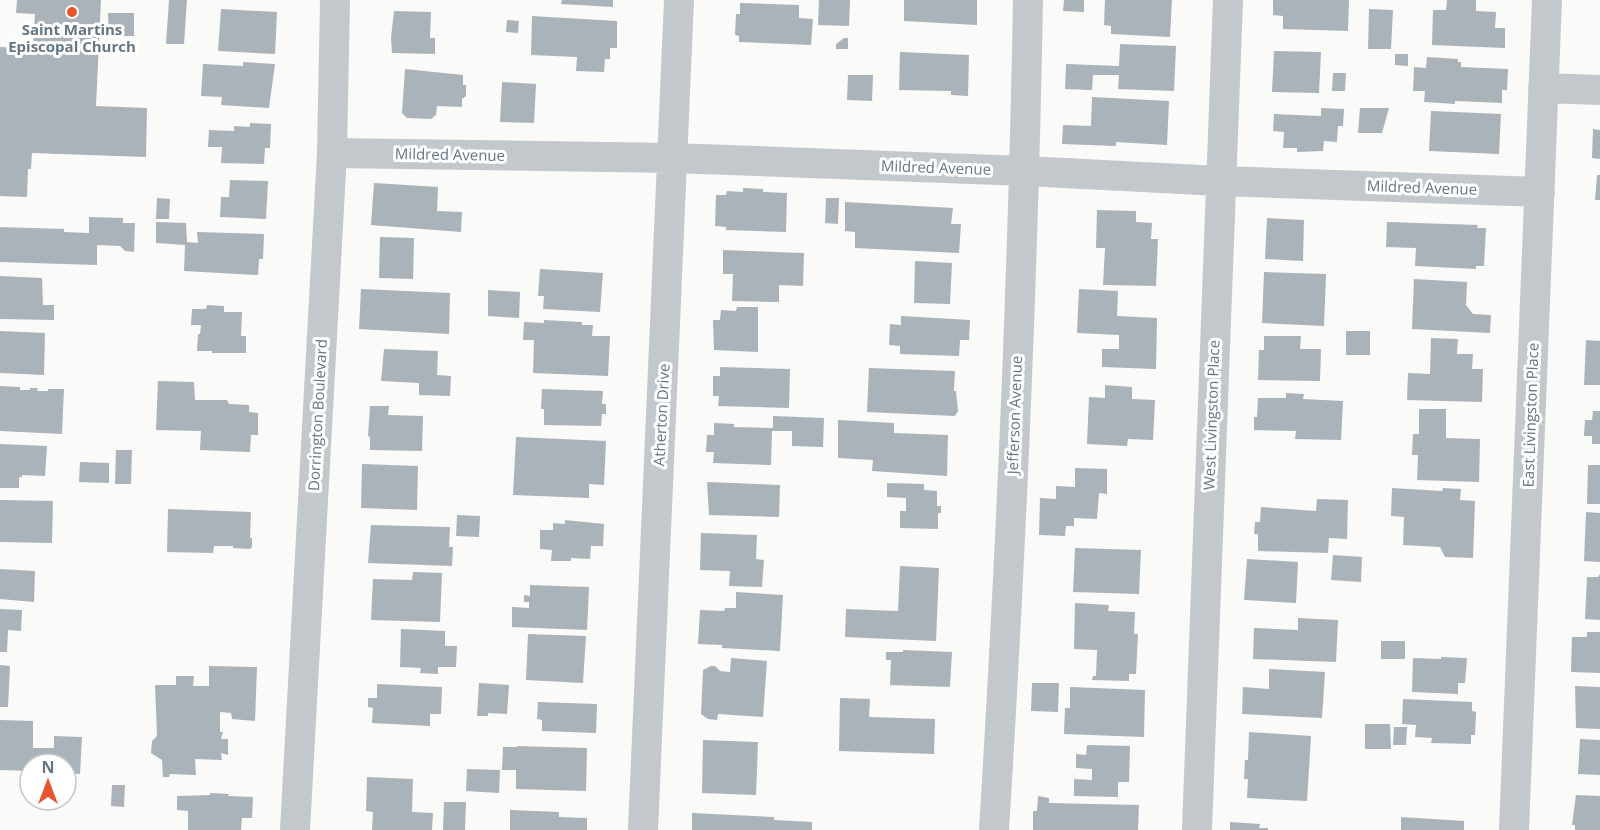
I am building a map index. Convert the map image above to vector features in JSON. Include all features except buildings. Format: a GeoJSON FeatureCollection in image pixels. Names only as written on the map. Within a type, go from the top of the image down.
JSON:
{"type":"FeatureCollection","features":[{"type":"Feature","properties":{"kind":"street","name":"Dorrington Boulevard"},"geometry":{"type":"LineString","coordinates":[[295,830],[332,153],[335,0]]}},
{"type":"Feature","properties":{"kind":"street","name":"Atherton Drive"},"geometry":{"type":"LineString","coordinates":[[643,830],[679,0]]}},
{"type":"Feature","properties":{"kind":"street","name":"Jefferson Avenue"},"geometry":{"type":"LineString","coordinates":[[994,830],[1004,662],[1025,171],[1028,0]]}},
{"type":"Feature","properties":{"kind":"street","name":"West Livingston Place"},"geometry":{"type":"LineString","coordinates":[[1197,830],[1228,0]]}},
{"type":"Feature","properties":{"kind":"street","name":"East Livingston Place"},"geometry":{"type":"LineString","coordinates":[[1514,830],[1547,0]]}},
{"type":"Feature","properties":{"kind":"street"},"geometry":{"type":"LineString","coordinates":[[1543,88],[1600,90]]}},
{"type":"Feature","properties":{"kind":"street","name":"Mildred Avenue"},"geometry":{"type":"LineString","coordinates":[[332,153],[673,158],[1540,192]]}},
{"type":"Feature","properties":{"kind":"place","name":"Saint Martins Episcopal Church"},"geometry":{"type":"Point","coordinates":[72,12]}}]}
